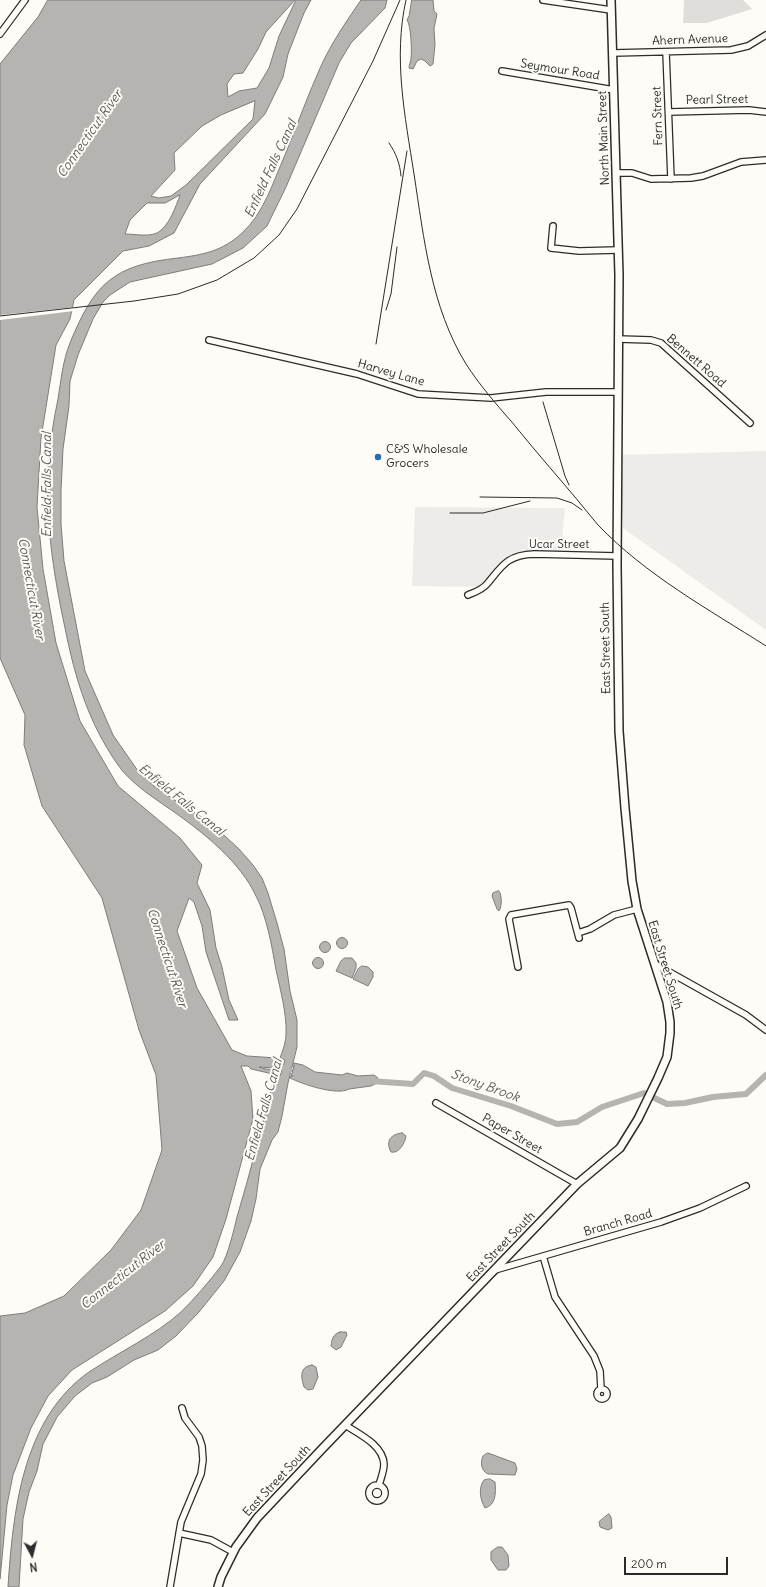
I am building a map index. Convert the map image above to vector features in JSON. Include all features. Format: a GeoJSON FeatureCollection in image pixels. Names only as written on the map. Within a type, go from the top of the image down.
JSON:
{"type":"FeatureCollection","features":[{"type":"Feature","properties":{"kind":"main road","name":"North Main Street"},"geometry":{"type":"LineString","coordinates":[[611,0],[619,275]]}},
{"type":"Feature","properties":{"kind":"main road","name":"East Street South"},"geometry":{"type":"LineString","coordinates":[[218,1587],[220,1577],[233,1552],[257,1518],[577,1184],[620,1148],[638,1119],[661,1072],[669,1045],[670,1022],[667,1002],[637,909],[632,881],[624,808],[619,731],[617,556],[619,275]]}},
{"type":"Feature","properties":{"kind":"street"},"geometry":{"type":"LineString","coordinates":[[0,34],[25,0]]}},
{"type":"Feature","properties":{"kind":"street"},"geometry":{"type":"LineString","coordinates":[[543,0],[612,10]]}},
{"type":"Feature","properties":{"kind":"street","name":"Ahern Avenue"},"geometry":{"type":"LineString","coordinates":[[613,53],[731,50],[748,46],[766,36]]}},
{"type":"Feature","properties":{"kind":"street","name":"Fern Street"},"geometry":{"type":"LineString","coordinates":[[666,52],[671,179]]}},
{"type":"Feature","properties":{"kind":"street","name":"Seymour Road"},"geometry":{"type":"LineString","coordinates":[[502,71],[614,90]]}},
{"type":"Feature","properties":{"kind":"street","name":"Pearl Street"},"geometry":{"type":"LineString","coordinates":[[669,112],[749,110],[766,112]]}},
{"type":"Feature","properties":{"kind":"street"},"geometry":{"type":"LineString","coordinates":[[616,173],[632,173],[651,180],[696,178],[741,162],[766,160]]}},
{"type":"Feature","properties":{"kind":"street"},"geometry":{"type":"LineString","coordinates":[[553,226],[551,248],[579,251],[618,250]]}},
{"type":"Feature","properties":{"kind":"street","name":"Bennett Road"},"geometry":{"type":"LineString","coordinates":[[618,339],[651,340],[661,343],[750,422]]}},
{"type":"Feature","properties":{"kind":"street","name":"Harvey Lane"},"geometry":{"type":"LineString","coordinates":[[209,340],[357,374],[418,394],[494,398],[550,391],[618,392]]}},
{"type":"Feature","properties":{"kind":"street","name":"Ucar Street"},"geometry":{"type":"LineString","coordinates":[[468,595],[479,590],[486,584],[503,565],[512,559],[522,556],[534,554],[617,556]]}},
{"type":"Feature","properties":{"kind":"street"},"geometry":{"type":"LineString","coordinates":[[518,967],[509,921],[510,916],[568,905],[570,906],[579,935],[614,915],[637,909]]}},
{"type":"Feature","properties":{"kind":"street"},"geometry":{"type":"LineString","coordinates":[[654,964],[746,1014],[766,1030]]}},
{"type":"Feature","properties":{"kind":"street","name":"Paper Street"},"geometry":{"type":"LineString","coordinates":[[436,1103],[577,1184]]}},
{"type":"Feature","properties":{"kind":"street","name":"Branch Road"},"geometry":{"type":"LineString","coordinates":[[493,1271],[666,1220],[700,1208],[746,1186]]}},
{"type":"Feature","properties":{"kind":"street"},"geometry":{"type":"LineString","coordinates":[[544,1256],[555,1297],[594,1356],[600,1371],[601,1389]]}},
{"type":"Feature","properties":{"kind":"street"},"geometry":{"type":"LineString","coordinates":[[170,1587],[179,1533],[185,1509],[202,1470],[203,1460],[202,1446],[199,1437],[185,1418],[182,1408]]}},
{"type":"Feature","properties":{"kind":"street"},"geometry":{"type":"LineString","coordinates":[[345,1425],[376,1446],[382,1454],[384,1466],[379,1485]]}},
{"type":"Feature","properties":{"kind":"street"},"geometry":{"type":"LineString","coordinates":[[179,1533],[211,1540],[233,1552]]}},
{"type":"Feature","properties":{"kind":"shaded area"},"geometry":{"type":"Polygon","coordinates":[[[684,0],[743,0],[752,9],[707,23],[683,23],[684,0]]]}},
{"type":"Feature","properties":{"kind":"shaded area"},"geometry":{"type":"Polygon","coordinates":[[[766,451],[766,630],[623,528],[619,455],[766,451]]]}},
{"type":"Feature","properties":{"kind":"shaded area"},"geometry":{"type":"Polygon","coordinates":[[[415,507],[565,508],[561,552],[531,551],[515,554],[502,561],[479,587],[412,586],[415,507]]]}},
{"type":"Feature","properties":{"kind":"water","name":"Connecticut River"},"geometry":{"type":"Polygon","coordinates":[[[48,0],[295,0],[266,32],[258,49],[243,73],[234,74],[227,84],[228,97],[239,91],[257,88],[269,68],[279,36],[296,0],[311,0],[304,13],[288,54],[283,77],[265,114],[200,184],[174,233],[149,246],[123,251],[74,300],[70,319],[56,345],[41,438],[37,507],[43,569],[56,643],[80,721],[118,786],[180,838],[202,865],[197,883],[210,910],[216,948],[222,967],[229,1000],[238,1020],[229,1020],[206,952],[202,926],[194,902],[189,898],[177,931],[197,988],[232,1050],[247,1056],[277,1058],[275,1068],[259,1067],[274,1071],[273,1074],[251,1069],[248,1066],[241,1066],[251,1091],[253,1119],[226,1219],[213,1257],[193,1286],[165,1311],[72,1370],[48,1396],[31,1428],[13,1475],[7,1505],[0,1579],[0,1316],[25,1313],[64,1296],[111,1250],[141,1210],[162,1150],[156,1075],[139,1030],[102,898],[42,806],[24,745],[25,715],[0,658],[0,64],[38,17],[48,0]],[[255,101],[221,115],[202,126],[174,153],[175,170],[151,196],[159,198],[171,196],[186,185],[253,119],[255,101]],[[180,195],[165,203],[147,203],[130,220],[125,234],[150,235],[157,233],[165,226],[172,216],[180,195]]]}},
{"type":"Feature","properties":{"kind":"water"},"geometry":{"type":"Polygon","coordinates":[[[361,0],[387,0],[385,8],[351,43],[339,63],[286,187],[267,226],[243,248],[212,264],[130,282],[110,295],[103,302],[93,319],[78,355],[70,381],[69,406],[63,449],[61,524],[64,561],[85,671],[113,735],[138,771],[154,786],[211,823],[239,849],[262,878],[268,893],[284,949],[290,991],[297,1020],[297,1047],[278,1132],[272,1140],[260,1169],[251,1221],[240,1252],[224,1281],[199,1312],[176,1336],[158,1350],[134,1360],[107,1377],[92,1383],[75,1396],[57,1417],[43,1444],[37,1471],[29,1492],[23,1519],[19,1587],[8,1587],[13,1528],[18,1498],[25,1469],[35,1441],[49,1415],[66,1392],[89,1372],[171,1321],[202,1290],[224,1262],[252,1164],[275,1075],[280,1076],[285,1060],[280,1058],[286,1036],[283,1002],[269,932],[256,896],[241,872],[211,840],[145,791],[123,772],[98,732],[78,682],[69,646],[53,564],[48,499],[50,449],[64,363],[70,343],[88,306],[98,292],[109,281],[122,272],[137,266],[156,261],[195,255],[220,248],[235,239],[250,225],[262,207],[272,186],[325,57],[361,0]]]}},
{"type":"Feature","properties":{"kind":"water"},"geometry":{"type":"Polygon","coordinates":[[[412,0],[433,0],[434,11],[437,14],[434,28],[435,45],[433,64],[430,66],[421,59],[417,61],[413,69],[409,68],[411,59],[411,44],[407,20],[412,0]]]}},
{"type":"Feature","properties":{"kind":"water"},"geometry":{"type":"Polygon","coordinates":[[[499,891],[501,895],[501,907],[499,911],[492,896],[493,893],[499,891]]]}},
{"type":"Feature","properties":{"kind":"water"},"geometry":{"type":"Polygon","coordinates":[[[342,937],[346,939],[348,943],[346,947],[342,949],[338,947],[336,943],[338,939],[342,937]]]}},
{"type":"Feature","properties":{"kind":"water"},"geometry":{"type":"Polygon","coordinates":[[[325,941],[329,943],[331,947],[329,951],[325,953],[321,951],[319,947],[321,943],[325,941]]]}},
{"type":"Feature","properties":{"kind":"water"},"geometry":{"type":"Polygon","coordinates":[[[318,957],[322,959],[324,963],[322,967],[318,969],[314,967],[312,963],[314,959],[318,957]]]}},
{"type":"Feature","properties":{"kind":"water"},"geometry":{"type":"Polygon","coordinates":[[[345,958],[352,958],[356,963],[356,968],[352,978],[336,971],[341,961],[345,958]]]}},
{"type":"Feature","properties":{"kind":"water"},"geometry":{"type":"Polygon","coordinates":[[[362,966],[368,967],[373,972],[373,977],[368,986],[353,979],[358,969],[362,966]]]}},
{"type":"Feature","properties":{"kind":"water"},"geometry":{"type":"Polygon","coordinates":[[[294,1063],[303,1065],[315,1072],[342,1075],[347,1073],[358,1076],[374,1075],[378,1078],[377,1083],[371,1086],[344,1091],[328,1090],[290,1078],[293,1076],[291,1075],[294,1069],[293,1066],[295,1066],[294,1063]]]}},
{"type":"Feature","properties":{"kind":"water"},"geometry":{"type":"Polygon","coordinates":[[[402,1133],[406,1136],[403,1145],[399,1150],[391,1152],[389,1148],[390,1139],[395,1135],[402,1133]]]}},
{"type":"Feature","properties":{"kind":"water"},"geometry":{"type":"Polygon","coordinates":[[[340,1332],[346,1332],[347,1335],[341,1347],[336,1350],[331,1346],[332,1341],[334,1335],[340,1332]]]}},
{"type":"Feature","properties":{"kind":"water"},"geometry":{"type":"Polygon","coordinates":[[[312,1365],[316,1367],[318,1377],[313,1389],[308,1390],[304,1387],[302,1373],[305,1368],[312,1365]]]}},
{"type":"Feature","properties":{"kind":"water"},"geometry":{"type":"Polygon","coordinates":[[[488,1453],[515,1463],[517,1469],[515,1475],[486,1473],[482,1466],[482,1461],[483,1456],[488,1453]]]}},
{"type":"Feature","properties":{"kind":"water"},"geometry":{"type":"Polygon","coordinates":[[[490,1479],[495,1482],[495,1494],[491,1504],[485,1508],[480,1490],[484,1480],[490,1479]]]}},
{"type":"Feature","properties":{"kind":"water"},"geometry":{"type":"Polygon","coordinates":[[[609,1514],[611,1517],[612,1528],[608,1530],[600,1527],[599,1522],[609,1514]]]}},
{"type":"Feature","properties":{"kind":"water"},"geometry":{"type":"Polygon","coordinates":[[[498,1547],[502,1547],[508,1555],[509,1566],[506,1570],[498,1570],[491,1560],[491,1552],[498,1547]]]}},
{"type":"Feature","properties":{"kind":"pier"},"geometry":{"type":"Polygon","coordinates":[[[75,307],[74,311],[0,320],[0,315],[75,307]]]}},
{"type":"Feature","properties":{"kind":"waterway","name":"Stony Brook"},"geometry":{"type":"LineString","coordinates":[[269,1063],[289,1070]]}},
{"type":"Feature","properties":{"kind":"waterway","name":"Stony Brook"},"geometry":{"type":"LineString","coordinates":[[370,1081],[413,1084],[424,1073],[434,1076],[452,1088],[511,1106],[557,1124],[577,1122],[602,1107],[644,1093],[667,1104],[685,1103],[713,1097],[746,1094],[766,1075]]}},
{"type":"Feature","properties":{"kind":"railway"},"geometry":{"type":"LineString","coordinates":[[0,316],[134,301],[178,294],[217,280],[254,258],[279,235],[297,209],[373,61],[400,0]]}},
{"type":"Feature","properties":{"kind":"railway"},"geometry":{"type":"LineString","coordinates":[[406,0],[402,22],[400,65],[404,109],[421,223],[437,296],[454,342],[466,364],[493,400],[598,525],[617,543],[657,576],[766,646]]}},
{"type":"Feature","properties":{"kind":"railway"},"geometry":{"type":"LineString","coordinates":[[389,143],[394,151],[400,167],[401,176]]}},
{"type":"Feature","properties":{"kind":"railway"},"geometry":{"type":"LineString","coordinates":[[376,344],[407,151]]}},
{"type":"Feature","properties":{"kind":"railway"},"geometry":{"type":"LineString","coordinates":[[386,310],[391,294],[397,247]]}},
{"type":"Feature","properties":{"kind":"railway"},"geometry":{"type":"LineString","coordinates":[[543,402],[569,485]]}},
{"type":"Feature","properties":{"kind":"railway"},"geometry":{"type":"LineString","coordinates":[[480,497],[557,498],[572,503],[582,510]]}},
{"type":"Feature","properties":{"kind":"railway"},"geometry":{"type":"LineString","coordinates":[[450,513],[483,513],[530,501]]}},
{"type":"Feature","properties":{"kind":"place","name":"C&S Wholesale Grocers"},"geometry":{"type":"Point","coordinates":[378,457]}},
{"type":"Feature","properties":{"kind":"water label","name":"Enfield Falls Canal"},"geometry":{"type":"Point","coordinates":[271,169]}},
{"type":"Feature","properties":{"kind":"water label","name":"Enfield Falls Canal"},"geometry":{"type":"Point","coordinates":[47,485]}},
{"type":"Feature","properties":{"kind":"water label","name":"Enfield Falls Canal"},"geometry":{"type":"Point","coordinates":[181,800]}},
{"type":"Feature","properties":{"kind":"water label","name":"Enfield Falls Canal"},"geometry":{"type":"Point","coordinates":[264,1110]}}]}
